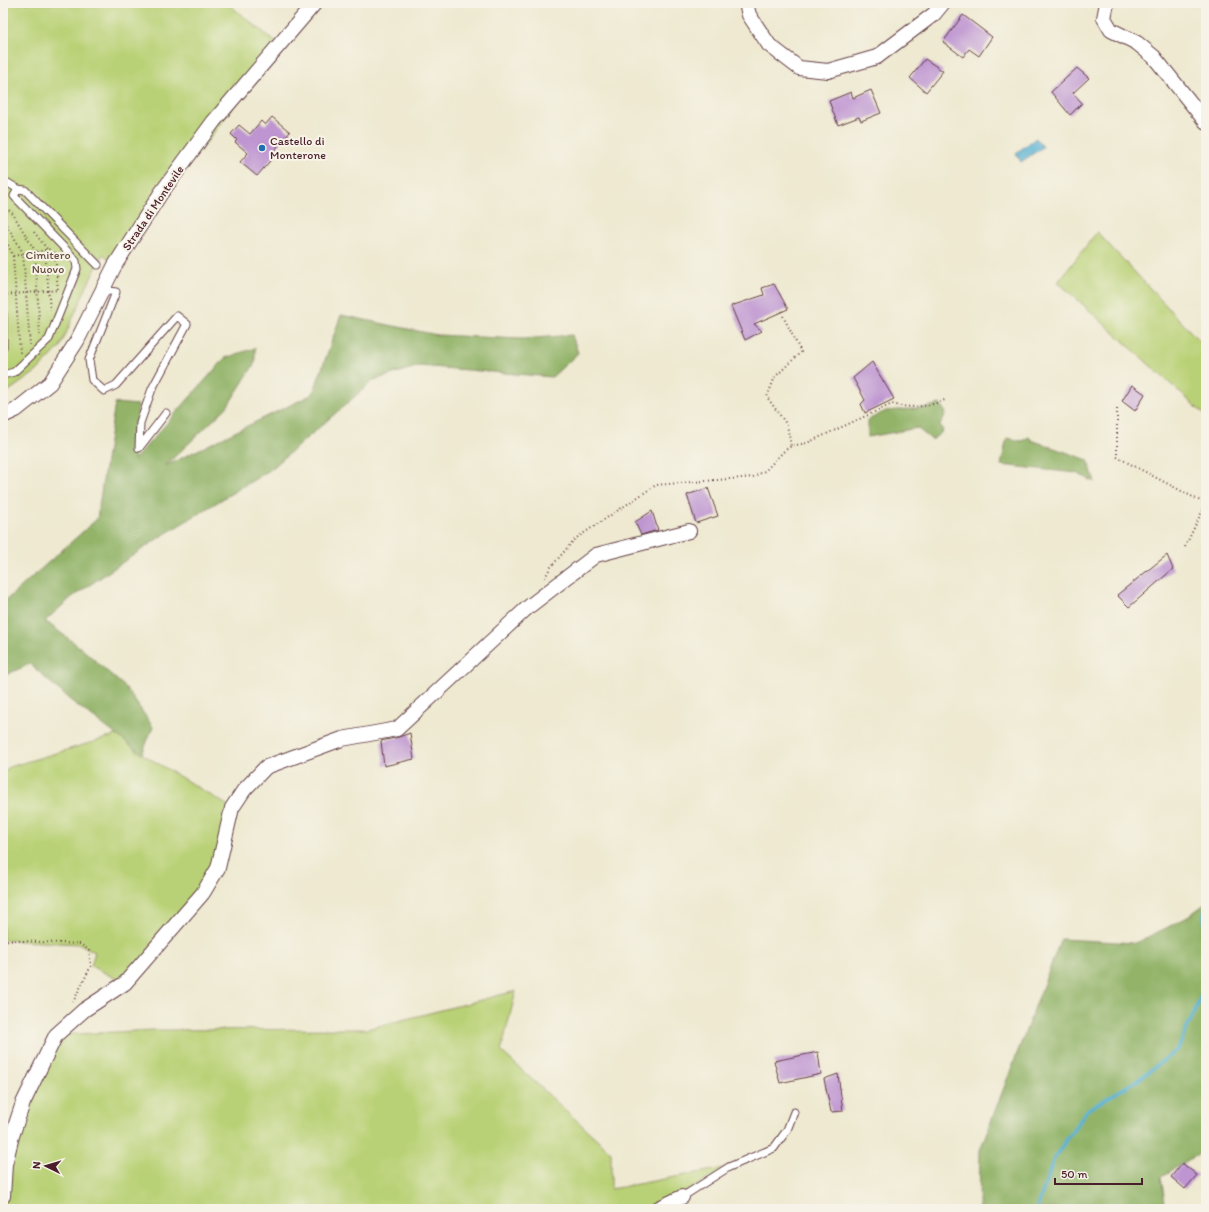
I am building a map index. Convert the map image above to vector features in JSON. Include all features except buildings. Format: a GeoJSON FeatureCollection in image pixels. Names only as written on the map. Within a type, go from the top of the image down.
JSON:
{"type":"FeatureCollection","features":[{"type":"Feature","properties":{"kind":"street","name":"Strada di Montevile"},"geometry":{"type":"LineString","coordinates":[[3,416],[16,410],[50,383],[77,340],[114,265],[165,187],[214,121],[315,3]]}},
{"type":"Feature","properties":{"kind":"street"},"geometry":{"type":"LineString","coordinates":[[746,3],[749,15],[769,45],[799,68],[828,71],[877,57],[934,14],[943,3]]}},
{"type":"Feature","properties":{"kind":"street"},"geometry":{"type":"LineString","coordinates":[[1107,3],[1104,18],[1111,30],[1137,43],[1154,57],[1206,122]]}},
{"type":"Feature","properties":{"kind":"street"},"geometry":{"type":"LineString","coordinates":[[3,1196],[5,1164],[12,1136],[23,1103],[56,1035],[84,1010],[125,983],[203,893],[218,868],[232,808],[244,790],[266,767],[342,739],[397,729],[527,608],[596,555],[689,531]]}},
{"type":"Feature","properties":{"kind":"street"},"geometry":{"type":"LineString","coordinates":[[657,1209],[682,1197]]}},
{"type":"Feature","properties":{"kind":"lane"},"geometry":{"type":"LineString","coordinates":[[3,180],[18,189],[25,190],[98,265]]}},
{"type":"Feature","properties":{"kind":"lane"},"geometry":{"type":"LineString","coordinates":[[3,375],[14,372],[49,340],[77,269],[76,261],[14,196],[18,189]]}},
{"type":"Feature","properties":{"kind":"lane"},"geometry":{"type":"LineString","coordinates":[[102,290],[116,292],[88,360],[92,380],[104,390],[116,385],[177,316],[187,324],[152,389],[140,423],[139,448],[166,413]]}},
{"type":"Feature","properties":{"kind":"lane"},"geometry":{"type":"LineString","coordinates":[[3,314],[3,347]]}},
{"type":"Feature","properties":{"kind":"lane"},"geometry":{"type":"LineString","coordinates":[[682,1197],[729,1167],[774,1148],[787,1130],[794,1112]]}},
{"type":"Feature","properties":{"kind":"path"},"geometry":{"type":"LineString","coordinates":[[3,205],[13,214],[34,251],[41,347]]}},
{"type":"Feature","properties":{"kind":"path"},"geometry":{"type":"LineString","coordinates":[[3,218],[23,254],[31,356]]}},
{"type":"Feature","properties":{"kind":"path"},"geometry":{"type":"LineString","coordinates":[[30,226],[46,250],[50,312]]}},
{"type":"Feature","properties":{"kind":"path"},"geometry":{"type":"LineString","coordinates":[[3,234],[13,256],[17,294],[21,366]]}},
{"type":"Feature","properties":{"kind":"path"},"geometry":{"type":"LineString","coordinates":[[13,256],[55,248],[60,313]]}},
{"type":"Feature","properties":{"kind":"path"},"geometry":{"type":"LineString","coordinates":[[3,295],[58,290]]}},
{"type":"Feature","properties":{"kind":"path"},"geometry":{"type":"LineString","coordinates":[[783,316],[801,352],[775,377],[766,397],[787,425],[791,446]]}},
{"type":"Feature","properties":{"kind":"path"},"geometry":{"type":"LineString","coordinates":[[543,582],[550,568],[575,539],[656,485],[754,477],[766,470],[783,452],[791,446],[807,443],[892,404],[905,407],[921,407],[947,399]]}},
{"type":"Feature","properties":{"kind":"path"},"geometry":{"type":"LineString","coordinates":[[1117,409],[1117,458],[1206,504],[1185,547]]}},
{"type":"Feature","properties":{"kind":"path"},"geometry":{"type":"LineString","coordinates":[[3,940],[80,944],[89,950],[91,966],[70,1007]]}},
{"type":"Feature","properties":{"kind":"green space","name":"Cimitero Nuovo"},"geometry":{"type":"Polygon","coordinates":[[[3,3],[227,3],[279,45],[115,265],[103,254],[60,347],[37,371],[3,395],[3,3]]]}},
{"type":"Feature","properties":{"kind":"green space"},"geometry":{"type":"Polygon","coordinates":[[[1097,232],[1206,348],[1206,416],[1058,282],[1097,232]]]}},
{"type":"Feature","properties":{"kind":"green space"},"geometry":{"type":"Polygon","coordinates":[[[341,315],[437,335],[522,339],[572,335],[578,353],[552,377],[419,366],[374,380],[270,470],[160,537],[72,597],[45,621],[81,648],[126,688],[153,727],[142,754],[70,700],[30,664],[3,676],[3,603],[97,519],[115,403],[138,405],[134,460],[225,358],[255,348],[255,363],[227,407],[165,466],[313,394],[341,315]]]}},
{"type":"Feature","properties":{"kind":"green space"},"geometry":{"type":"Polygon","coordinates":[[[940,404],[946,413],[940,425],[943,431],[932,440],[917,428],[868,437],[868,420],[886,411],[924,408],[940,404]]]}},
{"type":"Feature","properties":{"kind":"green space"},"geometry":{"type":"Polygon","coordinates":[[[1029,437],[1031,440],[1088,460],[1095,482],[1076,473],[1001,465],[1007,438],[1022,441],[1029,437]]]}},
{"type":"Feature","properties":{"kind":"green space"},"geometry":{"type":"Polygon","coordinates":[[[117,735],[142,754],[232,808],[218,868],[125,983],[91,966],[95,952],[80,944],[3,940],[3,774],[9,767],[117,735]]]}},
{"type":"Feature","properties":{"kind":"green space"},"geometry":{"type":"Polygon","coordinates":[[[1206,903],[1206,1142],[1201,1152],[1161,1177],[1166,1209],[979,1209],[980,1150],[1061,939],[1136,943],[1186,918],[1206,903]]]}},
{"type":"Feature","properties":{"kind":"green space"},"geometry":{"type":"Polygon","coordinates":[[[516,991],[501,1051],[611,1152],[611,1189],[729,1167],[657,1209],[3,1209],[5,1164],[56,1035],[155,1030],[367,1029],[516,991]]]}},
{"type":"Feature","properties":{"kind":"water"},"geometry":{"type":"Polygon","coordinates":[[[1036,138],[1043,147],[1021,162],[1016,153],[1036,138]]]}},
{"type":"Feature","properties":{"kind":"waterway"},"geometry":{"type":"LineString","coordinates":[[1206,907],[1204,914],[1206,934]]}},
{"type":"Feature","properties":{"kind":"waterway"},"geometry":{"type":"LineString","coordinates":[[1037,1209],[1054,1158],[1087,1110],[1138,1080],[1178,1049],[1206,985]]}},
{"type":"Feature","properties":{"kind":"place","name":"Castello di Monterone"},"geometry":{"type":"Point","coordinates":[262,148]}}]}
